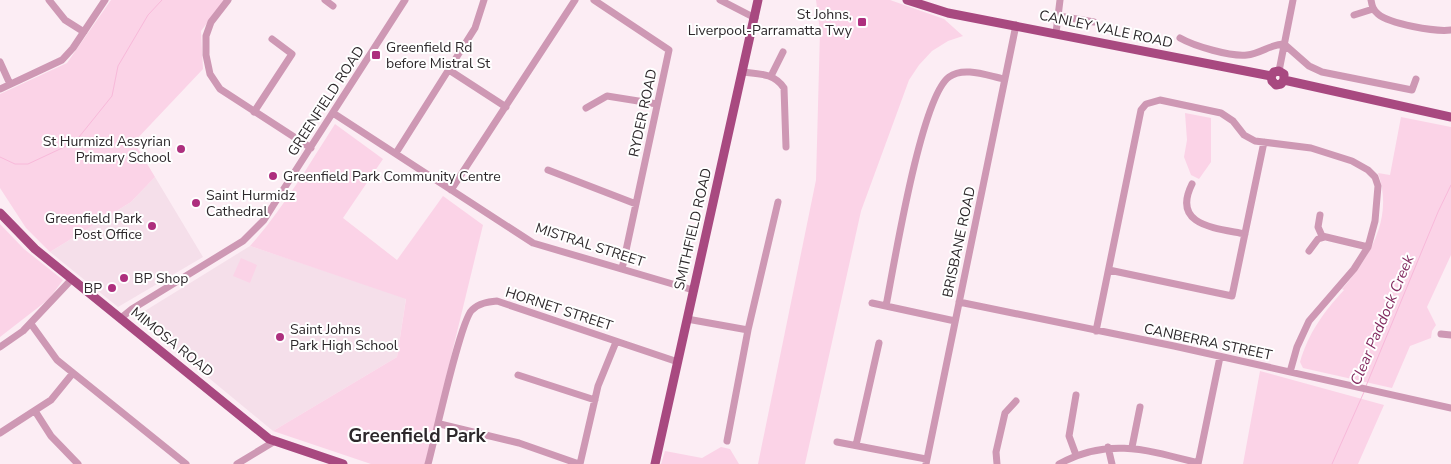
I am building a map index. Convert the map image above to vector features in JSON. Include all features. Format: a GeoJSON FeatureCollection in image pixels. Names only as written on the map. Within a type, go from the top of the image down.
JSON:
{"type":"FeatureCollection","features":[{"type":"Feature","properties":{"kind":"main road","name":"SMITHFIELD ROAD"},"geometry":{"type":"LineString","coordinates":[[655,464],[758,0]]}},
{"type":"Feature","properties":{"kind":"main road","name":"CANLEY VALE ROAD"},"geometry":{"type":"LineString","coordinates":[[907,0],[948,13],[1271,76]]}},
{"type":"Feature","properties":{"kind":"main road"},"geometry":{"type":"LineString","coordinates":[[1279,71],[1284,74],[1284,80],[1281,84],[1276,84],[1272,81],[1271,76],[1273,72],[1279,71]]}},
{"type":"Feature","properties":{"kind":"main road"},"geometry":{"type":"LineString","coordinates":[[1284,80],[1451,118]]}},
{"type":"Feature","properties":{"kind":"main road","name":"MIMOSA ROAD"},"geometry":{"type":"LineString","coordinates":[[0,213],[20,236],[275,441],[343,464]]}},
{"type":"Feature","properties":{"kind":"street"},"geometry":{"type":"LineString","coordinates":[[49,0],[65,20],[84,32]]}},
{"type":"Feature","properties":{"kind":"street"},"geometry":{"type":"LineString","coordinates":[[0,89],[62,60],[84,32],[105,0]]}},
{"type":"Feature","properties":{"kind":"street"},"geometry":{"type":"LineString","coordinates":[[228,0],[212,22],[206,36],[206,55],[210,74],[220,89],[311,148]]}},
{"type":"Feature","properties":{"kind":"street"},"geometry":{"type":"LineString","coordinates":[[325,0],[333,6]]}},
{"type":"Feature","properties":{"kind":"street","name":"GREENFIELD ROAD"},"geometry":{"type":"LineString","coordinates":[[120,318],[236,246],[264,220],[405,0]]}},
{"type":"Feature","properties":{"kind":"street"},"geometry":{"type":"LineString","coordinates":[[396,153],[474,28],[484,0]]}},
{"type":"Feature","properties":{"kind":"street"},"geometry":{"type":"LineString","coordinates":[[451,190],[506,107],[547,40],[575,0]]}},
{"type":"Feature","properties":{"kind":"street","name":"RYDER ROAD"},"geometry":{"type":"LineString","coordinates":[[594,0],[669,50],[622,269]]}},
{"type":"Feature","properties":{"kind":"street"},"geometry":{"type":"LineString","coordinates":[[720,0],[755,18]]}},
{"type":"Feature","properties":{"kind":"street"},"geometry":{"type":"LineString","coordinates":[[1056,33],[1060,0]]}},
{"type":"Feature","properties":{"kind":"street"},"geometry":{"type":"LineString","coordinates":[[1279,71],[1293,0]]}},
{"type":"Feature","properties":{"kind":"street"},"geometry":{"type":"LineString","coordinates":[[1371,0],[1373,9],[1385,19],[1425,28],[1451,30]]}},
{"type":"Feature","properties":{"kind":"street"},"geometry":{"type":"LineString","coordinates":[[1354,15],[1373,9]]}},
{"type":"Feature","properties":{"kind":"street"},"geometry":{"type":"LineString","coordinates":[[1059,16],[1094,22]]}},
{"type":"Feature","properties":{"kind":"street","name":"BRISBANE ROAD"},"geometry":{"type":"LineString","coordinates":[[926,462],[1016,25]]}},
{"type":"Feature","properties":{"kind":"street"},"geometry":{"type":"LineString","coordinates":[[1180,38],[1190,44],[1246,56],[1277,44],[1284,44],[1309,66],[1322,72],[1412,90],[1416,79]]}},
{"type":"Feature","properties":{"kind":"street"},"geometry":{"type":"LineString","coordinates":[[254,112],[292,54],[272,39]]}},
{"type":"Feature","properties":{"kind":"street"},"geometry":{"type":"LineString","coordinates":[[772,76],[783,52]]}},
{"type":"Feature","properties":{"kind":"street"},"geometry":{"type":"LineString","coordinates":[[0,62],[10,84]]}},
{"type":"Feature","properties":{"kind":"street"},"geometry":{"type":"LineString","coordinates":[[448,70],[506,107]]}},
{"type":"Feature","properties":{"kind":"street"},"geometry":{"type":"LineString","coordinates":[[742,72],[772,76],[779,80],[784,88],[786,147]]}},
{"type":"Feature","properties":{"kind":"street"},"geometry":{"type":"LineString","coordinates":[[886,306],[922,130],[940,87],[949,77],[962,72],[1004,79]]}},
{"type":"Feature","properties":{"kind":"street"},"geometry":{"type":"LineString","coordinates":[[586,108],[607,96],[657,104]]}},
{"type":"Feature","properties":{"kind":"street"},"geometry":{"type":"LineString","coordinates":[[1096,330],[1141,110],[1146,104],[1160,100],[1221,114],[1233,121],[1244,135],[1255,141],[1311,148],[1352,161],[1368,170],[1378,186],[1374,228],[1368,247],[1354,269],[1310,321],[1297,347],[1290,372]]}},
{"type":"Feature","properties":{"kind":"street","name":"MISTRAL STREET"},"geometry":{"type":"LineString","coordinates":[[333,113],[533,243],[694,290]]}},
{"type":"Feature","properties":{"kind":"street"},"geometry":{"type":"LineString","coordinates":[[1109,270],[1232,296],[1264,142]]}},
{"type":"Feature","properties":{"kind":"street"},"geometry":{"type":"LineString","coordinates":[[548,170],[636,204]]}},
{"type":"Feature","properties":{"kind":"street"},"geometry":{"type":"LineString","coordinates":[[1192,184],[1188,192],[1187,206],[1194,220],[1204,225],[1245,234]]}},
{"type":"Feature","properties":{"kind":"street"},"geometry":{"type":"LineString","coordinates":[[727,441],[748,330],[778,202]]}},
{"type":"Feature","properties":{"kind":"street"},"geometry":{"type":"LineString","coordinates":[[1320,215],[1318,227],[1325,237]]}},
{"type":"Feature","properties":{"kind":"street"},"geometry":{"type":"LineString","coordinates":[[1309,251],[1318,239],[1325,237],[1368,247]]}},
{"type":"Feature","properties":{"kind":"street"},"geometry":{"type":"LineString","coordinates":[[0,347],[31,324],[72,279]]}},
{"type":"Feature","properties":{"kind":"street","name":"HORNET STREET"},"geometry":{"type":"LineString","coordinates":[[428,464],[440,424],[453,365],[468,318],[472,310],[484,302],[497,301],[678,362]]}},
{"type":"Feature","properties":{"kind":"street","name":"CANBERRA STREET"},"geometry":{"type":"LineString","coordinates":[[959,302],[1451,408]]}},
{"type":"Feature","properties":{"kind":"street"},"geometry":{"type":"LineString","coordinates":[[872,303],[955,321]]}},
{"type":"Feature","properties":{"kind":"street"},"geometry":{"type":"LineString","coordinates":[[687,319],[748,330]]}},
{"type":"Feature","properties":{"kind":"street"},"geometry":{"type":"LineString","coordinates":[[31,324],[57,360],[186,464]]}},
{"type":"Feature","properties":{"kind":"street"},"geometry":{"type":"LineString","coordinates":[[1440,334],[1451,336]]}},
{"type":"Feature","properties":{"kind":"street"},"geometry":{"type":"LineString","coordinates":[[440,424],[518,444],[580,464],[595,400],[616,342]]}},
{"type":"Feature","properties":{"kind":"street"},"geometry":{"type":"LineString","coordinates":[[856,445],[879,343]]}},
{"type":"Feature","properties":{"kind":"street"},"geometry":{"type":"LineString","coordinates":[[1059,464],[1076,455],[1108,447],[1132,448],[1198,463],[1220,357]]}},
{"type":"Feature","properties":{"kind":"street"},"geometry":{"type":"LineString","coordinates":[[0,433],[51,400],[73,373]]}},
{"type":"Feature","properties":{"kind":"street"},"geometry":{"type":"LineString","coordinates":[[518,375],[595,400]]}},
{"type":"Feature","properties":{"kind":"street"},"geometry":{"type":"LineString","coordinates":[[1076,395],[1069,436],[1076,455]]}},
{"type":"Feature","properties":{"kind":"street"},"geometry":{"type":"LineString","coordinates":[[997,464],[996,452],[1005,413],[1016,401]]}},
{"type":"Feature","properties":{"kind":"street"},"geometry":{"type":"LineString","coordinates":[[1132,448],[1140,407]]}},
{"type":"Feature","properties":{"kind":"street"},"geometry":{"type":"LineString","coordinates":[[35,411],[57,443],[78,464]]}},
{"type":"Feature","properties":{"kind":"street"},"geometry":{"type":"LineString","coordinates":[[237,464],[275,441]]}},
{"type":"Feature","properties":{"kind":"street"},"geometry":{"type":"LineString","coordinates":[[837,442],[926,462]]}},
{"type":"Feature","properties":{"kind":"street"},"geometry":{"type":"LineString","coordinates":[[1108,447],[1112,464]]}},
{"type":"Feature","properties":{"kind":"shaded area"},"geometry":{"type":"Polygon","coordinates":[[[111,0],[225,0],[201,31],[203,69],[134,142],[155,177],[131,202],[50,252],[26,228],[0,188],[0,94],[67,63],[111,0]]]}},
{"type":"Feature","properties":{"kind":"shaded area"},"geometry":{"type":"Polygon","coordinates":[[[816,0],[890,0],[944,19],[963,36],[948,41],[932,51],[909,80],[861,211],[805,464],[758,464],[816,180],[820,31],[816,0]]]}},
{"type":"Feature","properties":{"kind":"shaded area"},"geometry":{"type":"Polygon","coordinates":[[[1185,113],[1211,118],[1211,162],[1199,179],[1191,175],[1184,157],[1187,140],[1185,113]]]}},
{"type":"Feature","properties":{"kind":"shaded area"},"geometry":{"type":"Polygon","coordinates":[[[1401,117],[1451,127],[1451,255],[1427,307],[1436,325],[1432,331],[1431,338],[1410,346],[1392,388],[1303,368],[1300,362],[1308,341],[1318,323],[1362,264],[1376,236],[1381,221],[1383,205],[1378,173],[1390,175],[1401,117]]]}},
{"type":"Feature","properties":{"kind":"shaded area"},"geometry":{"type":"Polygon","coordinates":[[[335,124],[383,159],[343,218],[397,260],[443,196],[483,225],[425,464],[371,464],[273,431],[397,357],[406,299],[250,246],[284,202],[335,124]]]}},
{"type":"Feature","properties":{"kind":"shaded area"},"geometry":{"type":"Polygon","coordinates":[[[155,177],[203,257],[118,307],[50,252],[131,202],[155,177]]]}},
{"type":"Feature","properties":{"kind":"shaded area"},"geometry":{"type":"Polygon","coordinates":[[[0,224],[24,249],[63,280],[49,299],[0,337],[0,224]]]}},
{"type":"Feature","properties":{"kind":"shaded area","name":"Saint Johns Park High School"},"geometry":{"type":"Polygon","coordinates":[[[250,246],[406,298],[397,357],[273,431],[135,317],[250,246]]]}},
{"type":"Feature","properties":{"kind":"shaded area"},"geometry":{"type":"Polygon","coordinates":[[[241,258],[257,265],[250,283],[233,276],[241,258]]]}},
{"type":"Feature","properties":{"kind":"shaded area"},"geometry":{"type":"Polygon","coordinates":[[[1260,371],[1384,405],[1358,464],[1243,464],[1260,371]]]}},
{"type":"Feature","properties":{"kind":"shaded area"},"geometry":{"type":"Polygon","coordinates":[[[721,447],[730,449],[739,464],[661,464],[665,451],[702,458],[721,447]]]}},
{"type":"Feature","properties":{"kind":"waterway"},"geometry":{"type":"LineString","coordinates":[[0,157],[15,164],[28,164],[75,142],[112,96],[118,66],[148,15],[162,0]]}},
{"type":"Feature","properties":{"kind":"waterway","name":"Clear Paddock Creek"},"geometry":{"type":"LineString","coordinates":[[1366,386],[1451,185]]}},
{"type":"Feature","properties":{"kind":"waterway","name":"Clear Paddock Creek"},"geometry":{"type":"LineString","coordinates":[[1332,464],[1364,392]]}},
{"type":"Feature","properties":{"kind":"place","name":"St Johns, Liverpool-Parramatta Twy"},"geometry":{"type":"Point","coordinates":[862,22]}},
{"type":"Feature","properties":{"kind":"place","name":"Greenfield Rd before Mistral St"},"geometry":{"type":"Point","coordinates":[376,55]}},
{"type":"Feature","properties":{"kind":"place","name":"St Hurmizd Assyrian Primary School"},"geometry":{"type":"Point","coordinates":[181,149]}},
{"type":"Feature","properties":{"kind":"place","name":"Greenfield Park Community Centre"},"geometry":{"type":"Point","coordinates":[273,176]}},
{"type":"Feature","properties":{"kind":"place","name":"Saint Hurmidz Cathedral"},"geometry":{"type":"Point","coordinates":[196,203]}},
{"type":"Feature","properties":{"kind":"place","name":"Greenfield Park Post Office"},"geometry":{"type":"Point","coordinates":[152,226]}},
{"type":"Feature","properties":{"kind":"place","name":"BP Shop"},"geometry":{"type":"Point","coordinates":[124,278]}},
{"type":"Feature","properties":{"kind":"place","name":"BP"},"geometry":{"type":"Point","coordinates":[112,288]}},
{"type":"Feature","properties":{"kind":"place","name":"Saint Johns Park High School"},"geometry":{"type":"Point","coordinates":[280,337]}},
{"type":"Feature","properties":{"kind":"district","name":"Greenfield Park"},"geometry":{"type":"Point","coordinates":[417,436]}}]}
